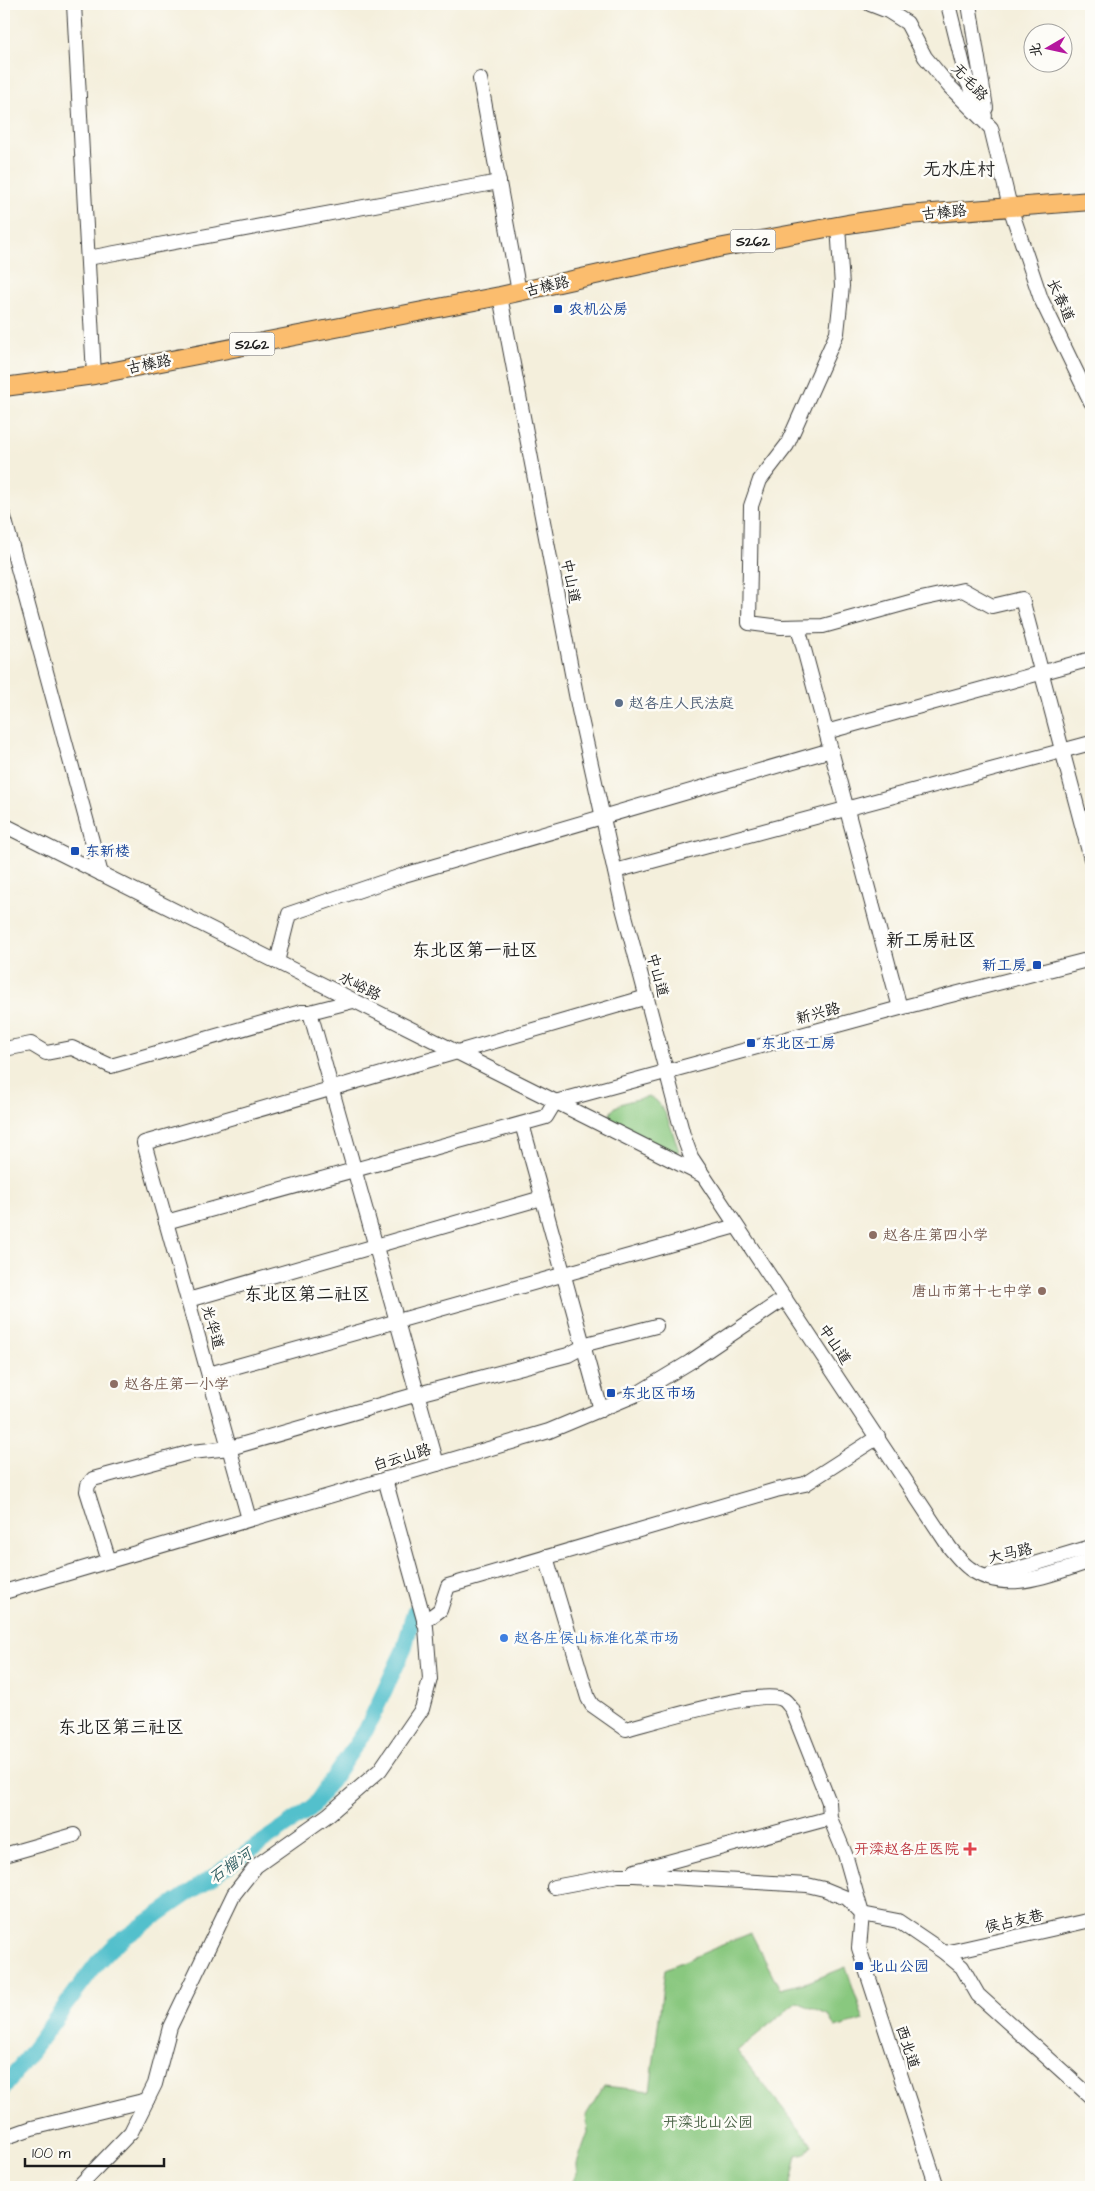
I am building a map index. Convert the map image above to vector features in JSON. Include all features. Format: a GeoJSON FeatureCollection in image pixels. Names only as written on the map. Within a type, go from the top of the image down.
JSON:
{"type":"FeatureCollection","features":[{"type":"Feature","properties":{"kind":"main road","name":"古榛路"},"geometry":{"type":"LineString","coordinates":[[4,387],[94,374],[500,296],[718,248],[838,226],[908,215],[1091,201]]}},
{"type":"Feature","properties":{"kind":"street"},"geometry":{"type":"LineString","coordinates":[[74,4],[94,374]]}},
{"type":"Feature","properties":{"kind":"street","name":"无毛路"},"geometry":{"type":"LineString","coordinates":[[870,4],[888,11],[907,22],[925,57],[949,86],[991,128]]}},
{"type":"Feature","properties":{"kind":"street"},"geometry":{"type":"LineString","coordinates":[[948,4],[967,81],[991,128]]}},
{"type":"Feature","properties":{"kind":"street"},"geometry":{"type":"LineString","coordinates":[[969,4],[991,128],[1010,207]]}},
{"type":"Feature","properties":{"kind":"street"},"geometry":{"type":"LineString","coordinates":[[480,79],[519,292]]}},
{"type":"Feature","properties":{"kind":"street"},"geometry":{"type":"LineString","coordinates":[[88,258],[499,182]]}},
{"type":"Feature","properties":{"kind":"street","name":"长春道"},"geometry":{"type":"LineString","coordinates":[[1010,207],[1040,299],[1091,402]]}},
{"type":"Feature","properties":{"kind":"street"},"geometry":{"type":"LineString","coordinates":[[838,226],[842,286],[837,333],[787,445],[760,480],[751,506],[749,623],[781,627],[823,626],[921,599],[963,590],[992,606],[1022,599],[1091,859]]}},
{"type":"Feature","properties":{"kind":"street","name":"中山道"},"geometry":{"type":"LineString","coordinates":[[500,296],[579,710],[602,816],[647,998],[683,1135],[691,1157],[950,1548],[969,1568],[984,1575]]}},
{"type":"Feature","properties":{"kind":"street"},"geometry":{"type":"LineString","coordinates":[[4,517],[101,874]]}},
{"type":"Feature","properties":{"kind":"street"},"geometry":{"type":"LineString","coordinates":[[798,627],[900,1008]]}},
{"type":"Feature","properties":{"kind":"street"},"geometry":{"type":"LineString","coordinates":[[826,732],[1091,659]]}},
{"type":"Feature","properties":{"kind":"street"},"geometry":{"type":"LineString","coordinates":[[614,870],[1091,743]]}},
{"type":"Feature","properties":{"kind":"street"},"geometry":{"type":"LineString","coordinates":[[277,962],[288,914],[404,875],[831,750]]}},
{"type":"Feature","properties":{"kind":"street","name":"水峪路"},"geometry":{"type":"LineString","coordinates":[[4,825],[702,1176]]}},
{"type":"Feature","properties":{"kind":"street","name":"新兴路"},"geometry":{"type":"LineString","coordinates":[[555,1102],[666,1070],[900,1008],[1091,960]]}},
{"type":"Feature","properties":{"kind":"street"},"geometry":{"type":"LineString","coordinates":[[332,1088],[647,998]]}},
{"type":"Feature","properties":{"kind":"street"},"geometry":{"type":"LineString","coordinates":[[4,1049],[31,1044],[46,1053],[72,1048],[111,1066],[301,1012],[310,1012],[353,1001]]}},
{"type":"Feature","properties":{"kind":"street"},"geometry":{"type":"LineString","coordinates":[[310,1012],[437,1464]]}},
{"type":"Feature","properties":{"kind":"street","name":"光华道"},"geometry":{"type":"LineString","coordinates":[[250,1519],[144,1143],[332,1088]]}},
{"type":"Feature","properties":{"kind":"street"},"geometry":{"type":"LineString","coordinates":[[166,1222],[546,1117],[555,1102]]}},
{"type":"Feature","properties":{"kind":"street"},"geometry":{"type":"LineString","coordinates":[[522,1124],[601,1410]]}},
{"type":"Feature","properties":{"kind":"street"},"geometry":{"type":"LineString","coordinates":[[188,1300],[542,1198]]}},
{"type":"Feature","properties":{"kind":"street"},"geometry":{"type":"LineString","coordinates":[[209,1374],[736,1226]]}},
{"type":"Feature","properties":{"kind":"street","name":"白云山路"},"geometry":{"type":"LineString","coordinates":[[4,1592],[549,1431],[635,1395],[690,1362],[785,1298]]}},
{"type":"Feature","properties":{"kind":"street"},"geometry":{"type":"LineString","coordinates":[[108,1561],[87,1490],[90,1482],[192,1452],[230,1448],[418,1394],[568,1355],[584,1347],[656,1326]]}},
{"type":"Feature","properties":{"kind":"street"},"geometry":{"type":"LineString","coordinates":[[424,1622],[440,1610],[448,1586],[776,1490],[805,1484],[878,1437]]}},
{"type":"Feature","properties":{"kind":"street"},"geometry":{"type":"LineString","coordinates":[[78,2187],[131,2132],[155,2084],[170,2027],[234,1894],[256,1866],[328,1815],[380,1770],[422,1709],[430,1679],[424,1622],[385,1479]]}},
{"type":"Feature","properties":{"kind":"street","name":"大马路"},"geometry":{"type":"LineString","coordinates":[[984,1575],[1006,1572],[1091,1547]]}},
{"type":"Feature","properties":{"kind":"street"},"geometry":{"type":"LineString","coordinates":[[546,1557],[588,1698],[592,1705],[626,1729],[694,1710],[772,1697],[784,1700],[792,1709],[829,1802],[830,1818],[845,1854],[862,1914]]}},
{"type":"Feature","properties":{"kind":"street","name":"大马路"},"geometry":{"type":"LineString","coordinates":[[984,1575],[996,1580],[1021,1581],[1091,1561]]}},
{"type":"Feature","properties":{"kind":"street"},"geometry":{"type":"LineString","coordinates":[[554,1887],[618,1875],[830,1818]]}},
{"type":"Feature","properties":{"kind":"street"},"geometry":{"type":"LineString","coordinates":[[4,1855],[74,1835]]}},
{"type":"Feature","properties":{"kind":"street"},"geometry":{"type":"LineString","coordinates":[[618,1875],[807,1884],[846,1898],[862,1914],[898,1921],[962,1967],[978,1995],[1091,2097]]}},
{"type":"Feature","properties":{"kind":"street","name":"西北道"},"geometry":{"type":"LineString","coordinates":[[862,1914],[859,1948],[937,2187]]}},
{"type":"Feature","properties":{"kind":"street","name":"侯占友巷"},"geometry":{"type":"LineString","coordinates":[[945,1953],[1091,1920]]}},
{"type":"Feature","properties":{"kind":"street"},"geometry":{"type":"LineString","coordinates":[[4,2138],[32,2128],[147,2100]]}},
{"type":"Feature","properties":{"kind":"green space"},"geometry":{"type":"Polygon","coordinates":[[[650,1097],[656,1100],[665,1112],[679,1150],[676,1155],[612,1124],[609,1119],[614,1108],[619,1105],[650,1097]]]}},
{"type":"Feature","properties":{"kind":"green space","name":"开滦北山公园"},"geometry":{"type":"Polygon","coordinates":[[[751,1933],[780,1989],[808,1982],[846,1967],[864,2020],[835,2028],[828,2015],[797,2002],[737,2051],[812,2145],[806,2153],[797,2155],[790,2187],[570,2187],[577,2173],[577,2163],[588,2132],[586,2115],[604,2086],[650,2091],[665,1969],[751,1933]]]}},
{"type":"Feature","properties":{"kind":"waterway","name":"石榴河"},"geometry":{"type":"LineString","coordinates":[[4,2088],[97,1963],[114,1945],[313,1807],[366,1730],[404,1649],[414,1612]]}},
{"type":"Feature","properties":{"kind":"place","name":"农机公房"},"geometry":{"type":"Point","coordinates":[558,309]}},
{"type":"Feature","properties":{"kind":"place","name":"赵各庄人民法庭"},"geometry":{"type":"Point","coordinates":[619,703]}},
{"type":"Feature","properties":{"kind":"place","name":"东新楼"},"geometry":{"type":"Point","coordinates":[75,851]}},
{"type":"Feature","properties":{"kind":"place","name":"新工房"},"geometry":{"type":"Point","coordinates":[1037,965]}},
{"type":"Feature","properties":{"kind":"place","name":"东北区工房"},"geometry":{"type":"Point","coordinates":[751,1043]}},
{"type":"Feature","properties":{"kind":"place","name":"赵各庄第四小学"},"geometry":{"type":"Point","coordinates":[873,1235]}},
{"type":"Feature","properties":{"kind":"place","name":"唐山市第十七中学"},"geometry":{"type":"Point","coordinates":[1042,1291]}},
{"type":"Feature","properties":{"kind":"place","name":"赵各庄第一小学"},"geometry":{"type":"Point","coordinates":[114,1384]}},
{"type":"Feature","properties":{"kind":"place","name":"东北区市场"},"geometry":{"type":"Point","coordinates":[611,1393]}},
{"type":"Feature","properties":{"kind":"place","name":"赵各庄侯山标准化菜市场"},"geometry":{"type":"Point","coordinates":[504,1638]}},
{"type":"Feature","properties":{"kind":"place","name":"开滦赵各庄医院"},"geometry":{"type":"Point","coordinates":[970,1849]}},
{"type":"Feature","properties":{"kind":"place","name":"北山公园"},"geometry":{"type":"Point","coordinates":[859,1966]}},
{"type":"Feature","properties":{"kind":"district","name":"无水庄村"},"geometry":{"type":"Point","coordinates":[959,169]}},
{"type":"Feature","properties":{"kind":"district","name":"新工房社区"},"geometry":{"type":"Point","coordinates":[931,940]}},
{"type":"Feature","properties":{"kind":"district","name":"东北区第一社区"},"geometry":{"type":"Point","coordinates":[475,950]}},
{"type":"Feature","properties":{"kind":"district","name":"东北区第二社区"},"geometry":{"type":"Point","coordinates":[307,1294]}},
{"type":"Feature","properties":{"kind":"district","name":"东北区第三社区"},"geometry":{"type":"Point","coordinates":[121,1727]}}]}
